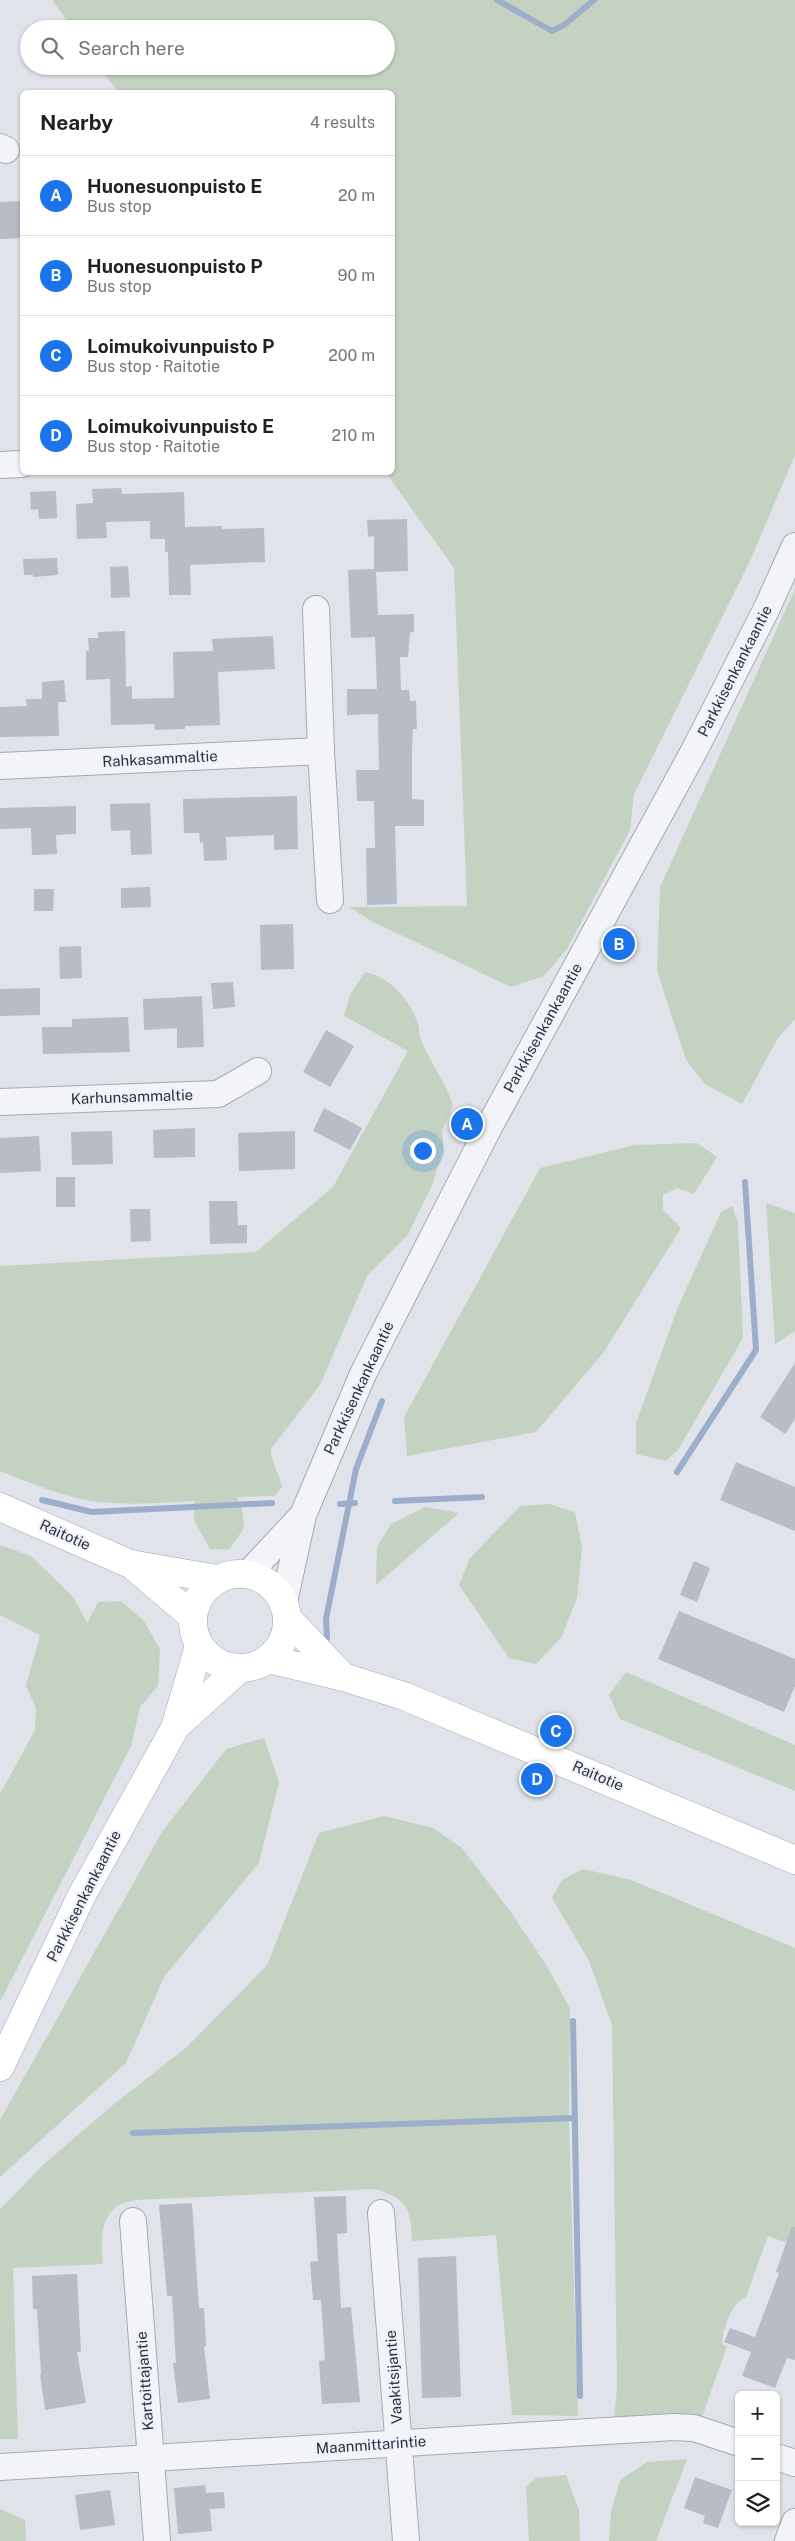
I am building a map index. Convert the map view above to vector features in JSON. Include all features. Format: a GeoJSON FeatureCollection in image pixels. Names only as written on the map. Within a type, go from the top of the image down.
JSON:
{"type":"FeatureCollection","features":[{"type":"Feature","properties":{"kind":"main road","name":"Raitotie"},"geometry":{"type":"LineString","coordinates":[[0,1507],[130,1564],[217,1579]]}},
{"type":"Feature","properties":{"kind":"main road","name":"Raitotie"},"geometry":{"type":"LineString","coordinates":[[130,1564],[192,1616]]}},
{"type":"Feature","properties":{"kind":"main road"},"geometry":{"type":"LineString","coordinates":[[232,1574],[248,1574],[269,1584],[286,1610],[286,1633],[279,1648],[268,1659],[254,1666],[238,1669],[216,1662],[199,1646],[193,1632],[192,1616],[196,1601],[205,1588],[217,1579],[232,1574]]}},
{"type":"Feature","properties":{"kind":"main road","name":"Raitotie"},"geometry":{"type":"LineString","coordinates":[[286,1610],[343,1677]]}},
{"type":"Feature","properties":{"kind":"main road","name":"Parkkisenkankaantie"},"geometry":{"type":"LineString","coordinates":[[0,2067],[82,1895],[175,1728],[199,1646]]}},
{"type":"Feature","properties":{"kind":"main road","name":"Raitotie"},"geometry":{"type":"LineString","coordinates":[[268,1659],[343,1677],[404,1696],[795,1860]]}},
{"type":"Feature","properties":{"kind":"main road","name":"Parkkisenkankaantie"},"geometry":{"type":"LineString","coordinates":[[175,1728],[238,1669]]}},
{"type":"Feature","properties":{"kind":"street"},"geometry":{"type":"LineString","coordinates":[[0,465],[20,464]]}},
{"type":"Feature","properties":{"kind":"street","name":"Parkkisenkankaantie"},"geometry":{"type":"LineString","coordinates":[[286,1610],[303,1515],[367,1366],[489,1127],[694,751],[767,608],[795,546]]}},
{"type":"Feature","properties":{"kind":"street"},"geometry":{"type":"LineString","coordinates":[[316,609],[321,751],[330,900]]}},
{"type":"Feature","properties":{"kind":"street","name":"Rahkasammaltie"},"geometry":{"type":"LineString","coordinates":[[0,766],[321,751]]}},
{"type":"Feature","properties":{"kind":"street","name":"Karhunsammaltie"},"geometry":{"type":"LineString","coordinates":[[0,1102],[218,1094],[258,1071]]}},
{"type":"Feature","properties":{"kind":"street","name":"Parkkisenkankaantie"},"geometry":{"type":"LineString","coordinates":[[248,1574],[303,1515]]}},
{"type":"Feature","properties":{"kind":"street","name":"Vaakitsijantie"},"geometry":{"type":"LineString","coordinates":[[381,2213],[406,2541]]}},
{"type":"Feature","properties":{"kind":"street","name":"Kartoittajantie"},"geometry":{"type":"LineString","coordinates":[[133,2221],[157,2541]]}},
{"type":"Feature","properties":{"kind":"street","name":"Maanmittarintie"},"geometry":{"type":"LineString","coordinates":[[0,2467],[674,2427],[694,2428],[735,2442]]}},
{"type":"Feature","properties":{"kind":"street"},"geometry":{"type":"LineString","coordinates":[[780,2457],[795,2463]]}},
{"type":"Feature","properties":{"kind":"street"},"geometry":{"type":"LineString","coordinates":[[788,2541],[795,2522]]}},
{"type":"Feature","properties":{"kind":"green space"},"geometry":{"type":"Polygon","coordinates":[[[52,0],[795,0],[795,455],[750,561],[634,794],[630,830],[567,949],[544,976],[511,987],[373,922],[349,907],[467,906],[454,568],[387,475],[395,475],[395,90],[117,90],[106,75],[395,75],[395,20],[66,20],[52,0]]]}},
{"type":"Feature","properties":{"kind":"green space"},"geometry":{"type":"Polygon","coordinates":[[[795,589],[795,1019],[778,1038],[742,1104],[705,1084],[686,1060],[657,971],[660,887],[795,589]]]}},
{"type":"Feature","properties":{"kind":"green space"},"geometry":{"type":"Polygon","coordinates":[[[365,972],[391,984],[410,1006],[418,1024],[422,1043],[453,1105],[442,1131],[444,1149],[432,1185],[408,1235],[367,1276],[320,1385],[271,1449],[272,1459],[282,1487],[275,1496],[237,1497],[242,1509],[244,1528],[229,1550],[210,1549],[194,1521],[195,1501],[130,1504],[91,1501],[56,1492],[0,1471],[0,1266],[256,1252],[333,1187],[408,1051],[344,1016],[350,995],[365,972]]]}},
{"type":"Feature","properties":{"kind":"green space"},"geometry":{"type":"Polygon","coordinates":[[[697,1143],[717,1157],[694,1194],[677,1188],[663,1195],[663,1210],[681,1228],[604,1352],[536,1432],[407,1456],[404,1417],[540,1168],[635,1145],[697,1143]]]}},
{"type":"Feature","properties":{"kind":"green space"},"geometry":{"type":"Polygon","coordinates":[[[766,1203],[795,1213],[795,1331],[775,1344],[766,1203]]]}},
{"type":"Feature","properties":{"kind":"green space"},"geometry":{"type":"Polygon","coordinates":[[[732,1206],[738,1222],[743,1338],[678,1450],[666,1461],[636,1454],[636,1423],[678,1307],[721,1212],[732,1206]]]}},
{"type":"Feature","properties":{"kind":"green space"},"geometry":{"type":"Polygon","coordinates":[[[549,1504],[575,1512],[582,1548],[577,1598],[561,1638],[536,1664],[509,1658],[459,1585],[470,1558],[520,1506],[549,1504]]]}},
{"type":"Feature","properties":{"kind":"green space"},"geometry":{"type":"Polygon","coordinates":[[[425,1507],[459,1513],[376,1585],[377,1547],[391,1524],[425,1507]]]}},
{"type":"Feature","properties":{"kind":"green space"},"geometry":{"type":"Polygon","coordinates":[[[0,1545],[31,1556],[73,1597],[87,1623],[98,1602],[121,1601],[144,1621],[160,1649],[158,1686],[140,1707],[131,1746],[0,2002],[0,1794],[35,1730],[36,1708],[26,1686],[40,1635],[0,1615],[0,1545]]]}},
{"type":"Feature","properties":{"kind":"green space"},"geometry":{"type":"Polygon","coordinates":[[[626,1672],[795,1745],[795,1791],[620,1719],[609,1695],[626,1672]]]}},
{"type":"Feature","properties":{"kind":"green space"},"geometry":{"type":"Polygon","coordinates":[[[264,1738],[279,1782],[259,1863],[164,1977],[126,2063],[0,2177],[0,2120],[162,1832],[226,1749],[264,1738]]]}},
{"type":"Feature","properties":{"kind":"green space"},"geometry":{"type":"Polygon","coordinates":[[[384,1816],[433,1828],[462,1848],[510,1911],[547,1966],[570,2008],[569,2127],[578,2416],[512,2415],[496,2235],[412,2241],[410,2220],[405,2206],[394,2197],[375,2189],[135,2200],[118,2206],[110,2213],[107,2219],[102,2234],[103,2264],[13,2268],[18,2439],[0,2439],[0,2209],[44,2164],[114,2104],[187,2047],[267,1965],[319,1833],[384,1816]]]}},
{"type":"Feature","properties":{"kind":"green space"},"geometry":{"type":"Polygon","coordinates":[[[583,1869],[631,1880],[795,1948],[795,2246],[768,2236],[746,2297],[736,2305],[726,2324],[722,2344],[727,2346],[702,2417],[614,2417],[617,2389],[612,2025],[589,1961],[552,1898],[562,1880],[583,1869]]]}},
{"type":"Feature","properties":{"kind":"green space"},"geometry":{"type":"Polygon","coordinates":[[[687,2459],[656,2541],[609,2541],[611,2512],[620,2480],[647,2462],[687,2459]]]}},
{"type":"Feature","properties":{"kind":"green space"},"geometry":{"type":"Polygon","coordinates":[[[566,2475],[579,2510],[580,2541],[529,2541],[526,2487],[536,2478],[566,2475]]]}},
{"type":"Feature","properties":{"kind":"green space"},"geometry":{"type":"Polygon","coordinates":[[[0,2509],[25,2520],[26,2541],[0,2541],[0,2509]]]}},
{"type":"Feature","properties":{"kind":"building"},"geometry":{"type":"Polygon","coordinates":[[[20,201],[20,238],[0,239],[0,202],[20,201]]]}},
{"type":"Feature","properties":{"kind":"building"},"geometry":{"type":"Polygon","coordinates":[[[121,488],[122,494],[184,492],[185,527],[222,526],[222,529],[264,528],[265,562],[190,565],[191,595],[169,595],[168,552],[165,552],[165,539],[150,539],[150,521],[106,522],[107,538],[77,539],[76,504],[93,503],[92,489],[121,488]]]}},
{"type":"Feature","properties":{"kind":"building"},"geometry":{"type":"Polygon","coordinates":[[[56,491],[57,518],[39,519],[38,509],[31,510],[30,492],[56,491]]]}},
{"type":"Feature","properties":{"kind":"building"},"geometry":{"type":"Polygon","coordinates":[[[407,519],[408,571],[376,572],[378,615],[414,614],[414,632],[410,632],[408,657],[400,657],[401,690],[409,690],[410,701],[416,701],[417,729],[413,729],[412,799],[424,800],[424,826],[395,826],[397,904],[367,905],[366,848],[375,848],[374,801],[357,801],[356,770],[379,770],[378,714],[347,715],[347,689],[377,689],[375,637],[351,638],[348,570],[374,569],[374,536],[368,537],[367,520],[407,519]]]}},
{"type":"Feature","properties":{"kind":"building"},"geometry":{"type":"Polygon","coordinates":[[[57,558],[58,575],[33,577],[33,575],[24,575],[23,559],[57,558]]]}},
{"type":"Feature","properties":{"kind":"building"},"geometry":{"type":"Polygon","coordinates":[[[128,566],[130,597],[111,598],[110,567],[128,566]]]}},
{"type":"Feature","properties":{"kind":"building"},"geometry":{"type":"Polygon","coordinates":[[[125,631],[126,687],[132,686],[132,699],[174,698],[173,652],[213,651],[212,639],[273,636],[275,669],[218,672],[220,725],[185,726],[185,729],[155,730],[154,724],[111,725],[110,679],[86,680],[86,651],[89,651],[88,638],[98,638],[98,632],[125,631]]]}},
{"type":"Feature","properties":{"kind":"building"},"geometry":{"type":"Polygon","coordinates":[[[64,680],[66,702],[58,702],[59,736],[0,737],[0,707],[27,706],[26,699],[42,699],[42,682],[64,680]]]}},
{"type":"Feature","properties":{"kind":"building"},"geometry":{"type":"Polygon","coordinates":[[[297,796],[298,849],[274,850],[274,835],[226,837],[227,860],[204,861],[203,842],[200,843],[199,833],[184,833],[183,799],[297,796]]]}},
{"type":"Feature","properties":{"kind":"building"},"geometry":{"type":"Polygon","coordinates":[[[150,803],[152,854],[131,855],[130,830],[111,831],[110,804],[150,803]]]}},
{"type":"Feature","properties":{"kind":"building"},"geometry":{"type":"Polygon","coordinates":[[[76,806],[76,834],[56,835],[57,854],[32,855],[31,828],[0,829],[0,808],[76,806]]]}},
{"type":"Feature","properties":{"kind":"building"},"geometry":{"type":"Polygon","coordinates":[[[150,887],[151,907],[121,908],[121,888],[150,887]]]}},
{"type":"Feature","properties":{"kind":"building"},"geometry":{"type":"Polygon","coordinates":[[[34,889],[54,889],[53,911],[34,911],[34,889]]]}},
{"type":"Feature","properties":{"kind":"building"},"geometry":{"type":"Polygon","coordinates":[[[293,924],[294,969],[261,970],[260,925],[293,924]]]}},
{"type":"Feature","properties":{"kind":"building"},"geometry":{"type":"Polygon","coordinates":[[[81,946],[82,978],[60,979],[59,947],[81,946]]]}},
{"type":"Feature","properties":{"kind":"building"},"geometry":{"type":"Polygon","coordinates":[[[233,982],[235,1007],[213,1009],[211,983],[233,982]]]}},
{"type":"Feature","properties":{"kind":"building"},"geometry":{"type":"Polygon","coordinates":[[[40,988],[40,1015],[0,1016],[0,989],[40,988]]]}},
{"type":"Feature","properties":{"kind":"building"},"geometry":{"type":"Polygon","coordinates":[[[202,996],[204,1047],[177,1048],[177,1028],[144,1030],[143,999],[202,996]]]}},
{"type":"Feature","properties":{"kind":"building"},"geometry":{"type":"Polygon","coordinates":[[[128,1017],[130,1052],[43,1054],[42,1027],[72,1027],[72,1019],[128,1017]]]}},
{"type":"Feature","properties":{"kind":"building"},"geometry":{"type":"Polygon","coordinates":[[[326,1030],[354,1046],[330,1087],[303,1072],[326,1030]]]}},
{"type":"Feature","properties":{"kind":"building"},"geometry":{"type":"Polygon","coordinates":[[[324,1108],[362,1128],[350,1150],[313,1131],[324,1108]]]}},
{"type":"Feature","properties":{"kind":"building"},"geometry":{"type":"Polygon","coordinates":[[[195,1128],[195,1157],[154,1158],[153,1130],[195,1128]]]}},
{"type":"Feature","properties":{"kind":"building"},"geometry":{"type":"Polygon","coordinates":[[[112,1131],[113,1164],[72,1165],[71,1132],[112,1131]]]}},
{"type":"Feature","properties":{"kind":"building"},"geometry":{"type":"Polygon","coordinates":[[[295,1131],[295,1169],[239,1171],[238,1133],[295,1131]]]}},
{"type":"Feature","properties":{"kind":"building"},"geometry":{"type":"Polygon","coordinates":[[[39,1136],[41,1171],[0,1173],[0,1138],[39,1136]]]}},
{"type":"Feature","properties":{"kind":"building"},"geometry":{"type":"Polygon","coordinates":[[[56,1177],[75,1177],[75,1207],[56,1207],[56,1177]]]}},
{"type":"Feature","properties":{"kind":"building"},"geometry":{"type":"Polygon","coordinates":[[[209,1201],[237,1201],[238,1225],[247,1225],[247,1243],[210,1244],[209,1201]]]}},
{"type":"Feature","properties":{"kind":"building"},"geometry":{"type":"Polygon","coordinates":[[[130,1209],[150,1209],[151,1241],[131,1242],[130,1209]]]}},
{"type":"Feature","properties":{"kind":"building"},"geometry":{"type":"Polygon","coordinates":[[[795,1363],[795,1419],[785,1434],[760,1417],[795,1363]]]}},
{"type":"Feature","properties":{"kind":"building"},"geometry":{"type":"Polygon","coordinates":[[[736,1462],[795,1487],[795,1531],[720,1500],[736,1462]]]}},
{"type":"Feature","properties":{"kind":"building"},"geometry":{"type":"Polygon","coordinates":[[[694,1561],[710,1568],[697,1602],[680,1595],[694,1561]]]}},
{"type":"Feature","properties":{"kind":"building"},"geometry":{"type":"Polygon","coordinates":[[[679,1611],[795,1659],[795,1686],[784,1712],[658,1659],[679,1611]]]}},
{"type":"Feature","properties":{"kind":"building"},"geometry":{"type":"Polygon","coordinates":[[[346,2196],[347,2233],[337,2234],[341,2308],[351,2307],[360,2402],[322,2404],[319,2361],[325,2360],[321,2300],[313,2300],[310,2262],[318,2261],[314,2197],[346,2196]]]}},
{"type":"Feature","properties":{"kind":"building"},"geometry":{"type":"Polygon","coordinates":[[[192,2203],[199,2308],[204,2308],[206,2346],[204,2346],[210,2399],[178,2403],[173,2363],[176,2363],[172,2296],[167,2296],[159,2205],[192,2203]]]}},
{"type":"Feature","properties":{"kind":"building"},"geometry":{"type":"Polygon","coordinates":[[[792,2226],[795,2227],[795,2360],[787,2358],[775,2388],[742,2376],[751,2352],[724,2342],[730,2328],[755,2337],[779,2273],[776,2272],[792,2226]]]}},
{"type":"Feature","properties":{"kind":"building"},"geometry":{"type":"Polygon","coordinates":[[[456,2256],[461,2397],[422,2398],[418,2258],[456,2256]]]}},
{"type":"Feature","properties":{"kind":"building"},"geometry":{"type":"Polygon","coordinates":[[[77,2274],[81,2352],[77,2352],[86,2403],[45,2410],[40,2374],[37,2309],[33,2309],[32,2276],[77,2274]]]}},
{"type":"Feature","properties":{"kind":"building"},"geometry":{"type":"Polygon","coordinates":[[[695,2477],[732,2490],[718,2528],[703,2523],[705,2516],[684,2508],[695,2477]]]}},
{"type":"Feature","properties":{"kind":"building"},"geometry":{"type":"Polygon","coordinates":[[[205,2485],[206,2493],[224,2492],[225,2508],[210,2509],[212,2531],[178,2534],[174,2488],[205,2485]]]}},
{"type":"Feature","properties":{"kind":"building"},"geometry":{"type":"Polygon","coordinates":[[[110,2490],[115,2525],[80,2530],[75,2495],[110,2490]]]}},
{"type":"Feature","properties":{"kind":"waterway"},"geometry":{"type":"LineString","coordinates":[[497,0],[552,31],[564,25],[594,0]]}},
{"type":"Feature","properties":{"kind":"waterway"},"geometry":{"type":"LineString","coordinates":[[677,1472],[756,1350],[745,1182]]}},
{"type":"Feature","properties":{"kind":"waterway"},"geometry":{"type":"LineString","coordinates":[[327,1638],[326,1619],[356,1469],[382,1401]]}},
{"type":"Feature","properties":{"kind":"waterway"},"geometry":{"type":"LineString","coordinates":[[395,1501],[482,1497]]}},
{"type":"Feature","properties":{"kind":"waterway"},"geometry":{"type":"LineString","coordinates":[[42,1500],[92,1512],[272,1503]]}},
{"type":"Feature","properties":{"kind":"waterway"},"geometry":{"type":"LineString","coordinates":[[340,1504],[355,1503]]}},
{"type":"Feature","properties":{"kind":"waterway"},"geometry":{"type":"LineString","coordinates":[[573,2021],[580,2396]]}},
{"type":"Feature","properties":{"kind":"waterway"},"geometry":{"type":"LineString","coordinates":[[133,2133],[575,2118]]}},
{"type":"Feature","properties":{"kind":"place","name":"Huonesuonpuisto P"},"geometry":{"type":"Point","coordinates":[619,944]}},
{"type":"Feature","properties":{"kind":"place","name":"Huonesuonpuisto E"},"geometry":{"type":"Point","coordinates":[467,1124]}},
{"type":"Feature","properties":{"kind":"place","name":"Loimukoivunpuisto P"},"geometry":{"type":"Point","coordinates":[556,1731]}},
{"type":"Feature","properties":{"kind":"place","name":"Loimukoivunpuisto E"},"geometry":{"type":"Point","coordinates":[537,1779]}}]}
